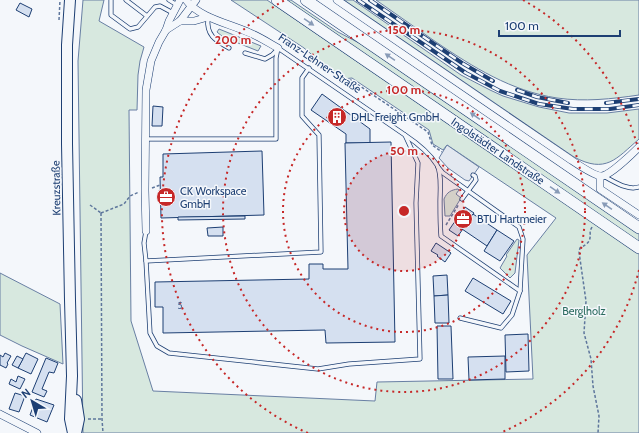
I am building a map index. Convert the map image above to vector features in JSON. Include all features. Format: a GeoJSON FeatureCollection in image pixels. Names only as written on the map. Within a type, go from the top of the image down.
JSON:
{"type":"FeatureCollection","features":[{"type":"Feature","properties":{"kind":"main road","name":"Kreuzstraße"},"geometry":{"type":"LineString","coordinates":[[70,0],[67,46],[67,106],[72,376],[70,419],[73,433]]}},
{"type":"Feature","properties":{"kind":"main road","name":"Ingolstädter Landstraße"},"geometry":{"type":"LineString","coordinates":[[277,0],[639,248]]}},
{"type":"Feature","properties":{"kind":"main road","name":"Ingolstädter Landstraße"},"geometry":{"type":"LineString","coordinates":[[306,0],[639,228]]}},
{"type":"Feature","properties":{"kind":"main road","name":"Kreuzstraße"},"geometry":{"type":"LineString","coordinates":[[72,376],[78,419],[76,433]]}},
{"type":"Feature","properties":{"kind":"street","name":"Franz-Lehner-Straße"},"geometry":{"type":"LineString","coordinates":[[186,0],[192,7],[208,17],[250,33],[278,48]]}},
{"type":"Feature","properties":{"kind":"street"},"geometry":{"type":"LineString","coordinates":[[166,30],[180,21],[196,0]]}},
{"type":"Feature","properties":{"kind":"street"},"geometry":{"type":"LineString","coordinates":[[337,0],[571,160],[585,169],[601,176]]}},
{"type":"Feature","properties":{"kind":"street"},"geometry":{"type":"LineString","coordinates":[[146,231],[146,90],[151,61],[179,2]]}},
{"type":"Feature","properties":{"kind":"street"},"geometry":{"type":"LineString","coordinates":[[173,13],[180,21],[194,21],[208,17]]}},
{"type":"Feature","properties":{"kind":"street"},"geometry":{"type":"LineString","coordinates":[[601,176],[614,169],[639,147]]}},
{"type":"Feature","properties":{"kind":"street"},"geometry":{"type":"LineString","coordinates":[[601,176],[600,189],[639,215]]}},
{"type":"Feature","properties":{"kind":"street"},"geometry":{"type":"LineString","coordinates":[[0,414],[29,431],[37,433]]}},
{"type":"Feature","properties":{"kind":"lane"},"geometry":{"type":"LineString","coordinates":[[111,0],[111,15],[130,29],[138,27],[155,7],[160,6],[173,13]]}},
{"type":"Feature","properties":{"kind":"lane"},"geometry":{"type":"LineString","coordinates":[[126,0],[147,16]]}},
{"type":"Feature","properties":{"kind":"lane"},"geometry":{"type":"LineString","coordinates":[[169,0],[179,2]]}},
{"type":"Feature","properties":{"kind":"lane"},"geometry":{"type":"LineString","coordinates":[[208,17],[207,24],[211,35],[216,41],[229,48]]}},
{"type":"Feature","properties":{"kind":"lane"},"geometry":{"type":"LineString","coordinates":[[245,53],[265,59],[272,55],[278,48]]}},
{"type":"Feature","properties":{"kind":"lane"},"geometry":{"type":"LineString","coordinates":[[145,139],[276,138],[276,58],[278,48]]}},
{"type":"Feature","properties":{"kind":"lane","name":"Franz-Lehner-Straße"},"geometry":{"type":"LineString","coordinates":[[278,48],[420,145],[430,155],[443,173],[519,227],[523,239],[520,291],[512,315],[501,328],[460,318]]}},
{"type":"Feature","properties":{"kind":"lane"},"geometry":{"type":"LineString","coordinates":[[146,261],[321,252],[319,135],[302,116],[302,78],[309,68]]}},
{"type":"Feature","properties":{"kind":"lane"},"geometry":{"type":"LineString","coordinates":[[146,231],[144,242],[150,334],[157,346],[170,353],[318,369],[349,364],[420,359],[416,203],[418,163],[406,135]]}},
{"type":"Feature","properties":{"kind":"lane"},"geometry":{"type":"LineString","coordinates":[[438,166],[440,180],[441,236],[520,291]]}},
{"type":"Feature","properties":{"kind":"lane"},"geometry":{"type":"LineString","coordinates":[[462,199],[476,180],[475,176],[473,175]]}},
{"type":"Feature","properties":{"kind":"lane"},"geometry":{"type":"LineString","coordinates":[[601,176],[625,187],[634,189],[639,187]]}},
{"type":"Feature","properties":{"kind":"path"},"geometry":{"type":"LineString","coordinates":[[331,83],[351,80],[428,132],[432,145],[442,152]]}},
{"type":"Feature","properties":{"kind":"path"},"geometry":{"type":"LineString","coordinates":[[101,213],[124,204],[132,195],[145,190]]}},
{"type":"Feature","properties":{"kind":"path"},"geometry":{"type":"LineString","coordinates":[[441,233],[462,199]]}},
{"type":"Feature","properties":{"kind":"path"},"geometry":{"type":"LineString","coordinates":[[90,205],[101,213]]}},
{"type":"Feature","properties":{"kind":"path"},"geometry":{"type":"LineString","coordinates":[[101,213],[103,433]]}},
{"type":"Feature","properties":{"kind":"path"},"geometry":{"type":"LineString","coordinates":[[597,219],[590,231],[591,238],[588,244],[580,248],[579,252],[586,301],[584,333],[591,359],[593,386],[599,416],[598,433]]}},
{"type":"Feature","properties":{"kind":"path"},"geometry":{"type":"LineString","coordinates":[[88,419],[102,419]]}},
{"type":"Feature","properties":{"kind":"green space","name":"Berglholz"},"geometry":{"type":"Polygon","coordinates":[[[83,0],[104,0],[99,21],[144,47],[138,75],[137,110],[129,110],[131,321],[153,391],[375,401],[377,382],[533,379],[527,255],[556,218],[447,145],[443,150],[433,144],[429,130],[352,78],[342,79],[304,48],[231,0],[267,0],[639,254],[639,433],[83,433],[78,61],[83,0]]]}},
{"type":"Feature","properties":{"kind":"green space"},"geometry":{"type":"Polygon","coordinates":[[[285,0],[291,0],[338,32],[361,44],[639,234],[639,242],[285,0]]]}},
{"type":"Feature","properties":{"kind":"green space"},"geometry":{"type":"Polygon","coordinates":[[[344,0],[353,0],[461,75],[503,96],[539,107],[569,113],[607,113],[639,109],[639,139],[617,158],[603,164],[585,162],[574,157],[344,0]]]}},
{"type":"Feature","properties":{"kind":"green space"},"geometry":{"type":"Polygon","coordinates":[[[376,0],[639,0],[639,95],[608,99],[577,100],[540,95],[524,90],[478,69],[376,0]]]}},
{"type":"Feature","properties":{"kind":"green space"},"geometry":{"type":"Polygon","coordinates":[[[219,29],[261,46],[258,51],[223,37],[217,32],[219,29]]]}},
{"type":"Feature","properties":{"kind":"green space"},"geometry":{"type":"Polygon","coordinates":[[[459,190],[456,194],[461,198],[450,216],[445,216],[444,199],[450,192],[459,190]]]}},
{"type":"Feature","properties":{"kind":"green space"},"geometry":{"type":"Polygon","coordinates":[[[517,239],[519,240],[515,273],[510,278],[500,268],[507,256],[506,255],[517,239]]]}},
{"type":"Feature","properties":{"kind":"green space"},"geometry":{"type":"Polygon","coordinates":[[[0,273],[60,304],[63,364],[0,335],[0,273]]]}},
{"type":"Feature","properties":{"kind":"shaded area"},"geometry":{"type":"Polygon","coordinates":[[[447,145],[479,167],[469,181],[465,180],[448,168],[439,158],[447,145]]]}},
{"type":"Feature","properties":{"kind":"building"},"geometry":{"type":"Polygon","coordinates":[[[20,3],[32,9],[29,17],[16,10],[20,3]]]}},
{"type":"Feature","properties":{"kind":"building","name":"DHL Freight GmbH"},"geometry":{"type":"Polygon","coordinates":[[[322,94],[370,129],[370,143],[346,143],[346,134],[311,110],[322,94]]]}},
{"type":"Feature","properties":{"kind":"building"},"geometry":{"type":"Polygon","coordinates":[[[153,106],[163,107],[162,126],[152,126],[153,106]]]}},
{"type":"Feature","properties":{"kind":"building"},"geometry":{"type":"Polygon","coordinates":[[[391,142],[395,342],[326,343],[325,330],[163,333],[163,307],[155,307],[155,282],[309,279],[309,264],[323,264],[323,269],[348,269],[345,143],[391,142]]]}},
{"type":"Feature","properties":{"kind":"building"},"geometry":{"type":"Polygon","coordinates":[[[262,151],[264,215],[161,218],[160,177],[163,177],[163,154],[262,151]]]}},
{"type":"Feature","properties":{"kind":"building"},"geometry":{"type":"Polygon","coordinates":[[[465,207],[474,213],[458,236],[449,230],[460,214],[459,212],[461,212],[465,207]]]}},
{"type":"Feature","properties":{"kind":"building"},"geometry":{"type":"Polygon","coordinates":[[[473,214],[497,230],[487,246],[462,229],[473,214]]]}},
{"type":"Feature","properties":{"kind":"building"},"geometry":{"type":"Polygon","coordinates":[[[245,216],[245,219],[178,220],[178,217],[245,216]]]}},
{"type":"Feature","properties":{"kind":"building"},"geometry":{"type":"Polygon","coordinates":[[[223,227],[223,236],[208,236],[207,228],[223,227]]]}},
{"type":"Feature","properties":{"kind":"building"},"geometry":{"type":"Polygon","coordinates":[[[497,230],[514,241],[500,261],[484,251],[497,230]]]}},
{"type":"Feature","properties":{"kind":"building"},"geometry":{"type":"Polygon","coordinates":[[[436,243],[451,253],[445,262],[431,251],[436,243]]]}},
{"type":"Feature","properties":{"kind":"building"},"geometry":{"type":"Polygon","coordinates":[[[447,275],[448,295],[434,296],[433,276],[447,275]]]}},
{"type":"Feature","properties":{"kind":"building"},"geometry":{"type":"Polygon","coordinates":[[[473,278],[511,301],[503,314],[465,291],[473,278]]]}},
{"type":"Feature","properties":{"kind":"building"},"geometry":{"type":"Polygon","coordinates":[[[448,295],[449,323],[435,323],[434,296],[448,295]]]}},
{"type":"Feature","properties":{"kind":"building"},"geometry":{"type":"Polygon","coordinates":[[[437,326],[451,326],[453,379],[438,379],[437,326]]]}},
{"type":"Feature","properties":{"kind":"building"},"geometry":{"type":"Polygon","coordinates":[[[528,334],[529,371],[506,372],[505,335],[528,334]]]}},
{"type":"Feature","properties":{"kind":"building"},"geometry":{"type":"Polygon","coordinates":[[[5,353],[11,356],[6,368],[0,365],[0,355],[3,357],[5,353]]]}},
{"type":"Feature","properties":{"kind":"building"},"geometry":{"type":"Polygon","coordinates":[[[26,353],[38,359],[31,374],[18,368],[26,353]]]}},
{"type":"Feature","properties":{"kind":"building"},"geometry":{"type":"Polygon","coordinates":[[[17,356],[23,359],[18,368],[12,365],[17,356]]]}},
{"type":"Feature","properties":{"kind":"building"},"geometry":{"type":"Polygon","coordinates":[[[505,356],[505,379],[469,380],[468,357],[505,356]]]}},
{"type":"Feature","properties":{"kind":"building"},"geometry":{"type":"Polygon","coordinates":[[[46,358],[58,363],[54,373],[49,372],[42,389],[47,391],[44,397],[32,392],[46,358]]]}},
{"type":"Feature","properties":{"kind":"building"},"geometry":{"type":"Polygon","coordinates":[[[18,376],[25,379],[20,389],[9,384],[11,379],[16,382],[18,376]]]}},
{"type":"Feature","properties":{"kind":"building"},"geometry":{"type":"Polygon","coordinates":[[[15,393],[25,396],[19,412],[9,409],[15,393]]]}},
{"type":"Feature","properties":{"kind":"building"},"geometry":{"type":"Polygon","coordinates":[[[36,399],[54,405],[47,422],[30,415],[36,399]]]}},
{"type":"Feature","properties":{"kind":"railway"},"geometry":{"type":"LineString","coordinates":[[358,0],[466,73],[500,91],[539,104],[573,109],[610,109],[639,105]]}},
{"type":"Feature","properties":{"kind":"railway"},"geometry":{"type":"LineString","coordinates":[[370,0],[462,63],[493,81]]}},
{"type":"Feature","properties":{"kind":"railway"},"geometry":{"type":"LineString","coordinates":[[517,90],[537,97],[568,103]]}},
{"type":"Feature","properties":{"kind":"railway"},"geometry":{"type":"LineString","coordinates":[[606,103],[639,99]]}},
{"type":"Feature","properties":{"kind":"place","name":"DHL Freight GmbH"},"geometry":{"type":"Point","coordinates":[337,117]}},
{"type":"Feature","properties":{"kind":"place","name":"CK Workspace GmbH"},"geometry":{"type":"Point","coordinates":[166,197]}},
{"type":"Feature","properties":{"kind":"place","name":"BTU Hartmeier"},"geometry":{"type":"Point","coordinates":[463,219]}}]}
